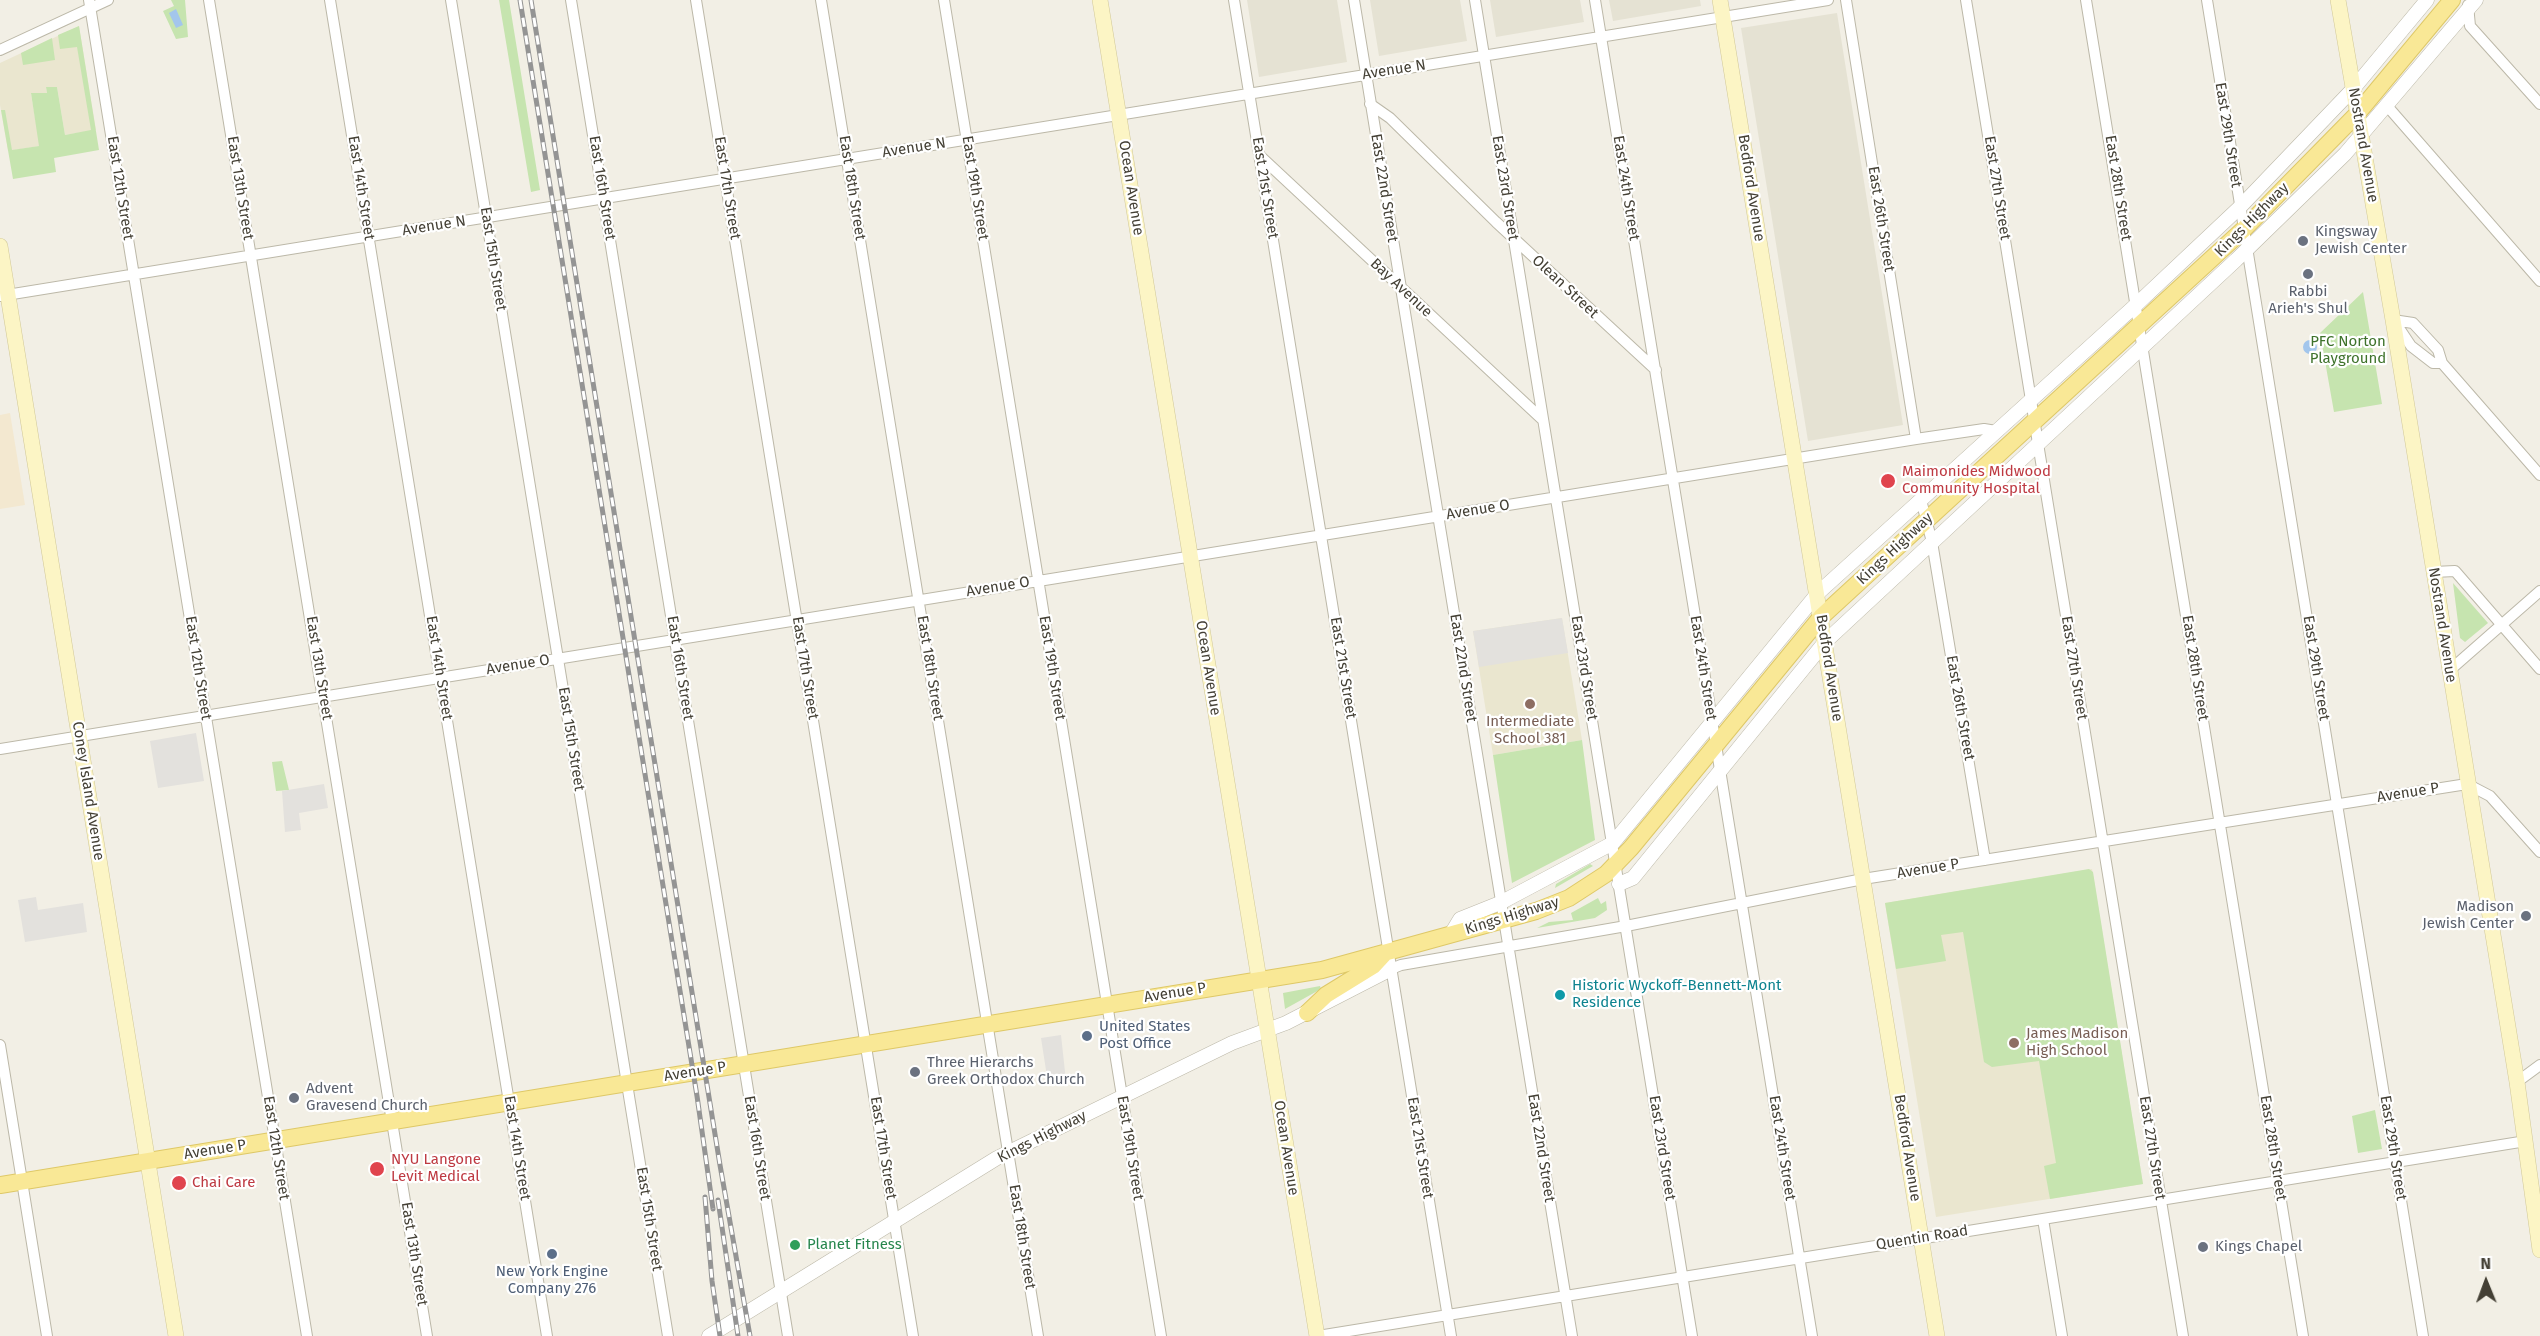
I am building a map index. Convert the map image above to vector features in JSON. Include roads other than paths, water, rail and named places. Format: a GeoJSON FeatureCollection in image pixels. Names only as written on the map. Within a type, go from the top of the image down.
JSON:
{"type":"FeatureCollection","features":[{"type":"Feature","properties":{"kind":"main road","name":"Bedford Avenue"},"geometry":{"type":"LineString","coordinates":[[1720,0],[1937,1336]]}},
{"type":"Feature","properties":{"kind":"main road","name":"Nostrand Avenue"},"geometry":{"type":"LineString","coordinates":[[2338,0],[2393,320],[2517,1082],[2540,1250]]}},
{"type":"Feature","properties":{"kind":"main road","name":"Kings Highway"},"geometry":{"type":"LineString","coordinates":[[1388,950],[1451,934],[1502,911],[1569,898],[1605,875],[1821,617],[2244,229],[2357,114],[2452,0]]}},
{"type":"Feature","properties":{"kind":"main road","name":"Ocean Avenue"},"geometry":{"type":"LineString","coordinates":[[1099,1],[1317,1336]]}},
{"type":"Feature","properties":{"kind":"main road","name":"Coney Island Avenue"},"geometry":{"type":"LineString","coordinates":[[0,246],[4,296],[79,736],[176,1336]]}},
{"type":"Feature","properties":{"kind":"main road","name":"Avenue P"},"geometry":{"type":"LineString","coordinates":[[0,1185],[1322,970],[1388,950]]}},
{"type":"Feature","properties":{"kind":"main road"},"geometry":{"type":"LineString","coordinates":[[1307,1013],[1326,995],[1373,966],[1388,950]]}},
{"type":"Feature","properties":{"kind":"street"},"geometry":{"type":"LineString","coordinates":[[0,50],[90,4],[108,0]]}},
{"type":"Feature","properties":{"kind":"street","name":"East 13th Street"},"geometry":{"type":"LineString","coordinates":[[209,0],[427,1336]]}},
{"type":"Feature","properties":{"kind":"street","name":"East 14th Street"},"geometry":{"type":"LineString","coordinates":[[330,0],[547,1336]]}},
{"type":"Feature","properties":{"kind":"street","name":"East 15th Street"},"geometry":{"type":"LineString","coordinates":[[451,0],[668,1336]]}},
{"type":"Feature","properties":{"kind":"street","name":"East 16th Street"},"geometry":{"type":"LineString","coordinates":[[571,0],[788,1336]]}},
{"type":"Feature","properties":{"kind":"street","name":"East 17th Street"},"geometry":{"type":"LineString","coordinates":[[696,0],[913,1336]]}},
{"type":"Feature","properties":{"kind":"street","name":"East 18th Street"},"geometry":{"type":"LineString","coordinates":[[821,0],[1038,1336]]}},
{"type":"Feature","properties":{"kind":"street","name":"East 19th Street"},"geometry":{"type":"LineString","coordinates":[[944,0],[1161,1336]]}},
{"type":"Feature","properties":{"kind":"street","name":"East 21st Street"},"geometry":{"type":"LineString","coordinates":[[1234,0],[1451,1336]]}},
{"type":"Feature","properties":{"kind":"street","name":"East 22nd Street"},"geometry":{"type":"LineString","coordinates":[[1354,0],[1572,1336]]}},
{"type":"Feature","properties":{"kind":"street","name":"East 23rd Street"},"geometry":{"type":"LineString","coordinates":[[1475,0],[1692,1336]]}},
{"type":"Feature","properties":{"kind":"street","name":"East 24th Street"},"geometry":{"type":"LineString","coordinates":[[1595,0],[1812,1336]]}},
{"type":"Feature","properties":{"kind":"street","name":"Avenue N"},"geometry":{"type":"LineString","coordinates":[[4,296],[1828,0]]}},
{"type":"Feature","properties":{"kind":"street","name":"East 26th Street"},"geometry":{"type":"LineString","coordinates":[[1846,0],[1916,439]]}},
{"type":"Feature","properties":{"kind":"street","name":"East 27th Street"},"geometry":{"type":"LineString","coordinates":[[1966,0],[2183,1336]]}},
{"type":"Feature","properties":{"kind":"street","name":"East 28th Street"},"geometry":{"type":"LineString","coordinates":[[2086,0],[2303,1336]]}},
{"type":"Feature","properties":{"kind":"street","name":"East 29th Street"},"geometry":{"type":"LineString","coordinates":[[2206,0],[2423,1336]]}},
{"type":"Feature","properties":{"kind":"street","name":"Kings Highway"},"geometry":{"type":"LineString","coordinates":[[1502,911],[1613,843],[1818,593],[2137,304],[2240,207],[2353,89],[2427,0]]}},
{"type":"Feature","properties":{"kind":"street","name":"East 12th Street"},"geometry":{"type":"LineString","coordinates":[[90,4],[307,1336]]}},
{"type":"Feature","properties":{"kind":"street"},"geometry":{"type":"LineString","coordinates":[[2471,4],[2470,26],[2540,104]]}},
{"type":"Feature","properties":{"kind":"street","name":"Kings Highway"},"geometry":{"type":"LineString","coordinates":[[1619,884],[1633,878],[1825,642],[2247,250],[2361,138],[2471,4]]}},
{"type":"Feature","properties":{"kind":"street","name":"Olean Street"},"geometry":{"type":"LineString","coordinates":[[1371,104],[1390,118],[1513,238],[1656,370]]}},
{"type":"Feature","properties":{"kind":"street"},"geometry":{"type":"LineString","coordinates":[[2388,107],[2540,281]]}},
{"type":"Feature","properties":{"kind":"street","name":"Bay Avenue"},"geometry":{"type":"LineString","coordinates":[[1259,156],[1543,420]]}},
{"type":"Feature","properties":{"kind":"street"},"geometry":{"type":"LineString","coordinates":[[2393,320],[2411,346],[2433,363],[2442,363]]}},
{"type":"Feature","properties":{"kind":"street"},"geometry":{"type":"LineString","coordinates":[[2393,320],[2413,323],[2438,350],[2442,363],[2540,475]]}},
{"type":"Feature","properties":{"kind":"street","name":"Avenue O"},"geometry":{"type":"LineString","coordinates":[[0,749],[1795,458],[1984,429],[1996,431]]}},
{"type":"Feature","properties":{"kind":"street","name":"East 26th Street"},"geometry":{"type":"LineString","coordinates":[[1921,500],[1932,542],[1985,860]]}},
{"type":"Feature","properties":{"kind":"street"},"geometry":{"type":"LineString","coordinates":[[2433,572],[2455,571],[2540,669]]}},
{"type":"Feature","properties":{"kind":"street"},"geometry":{"type":"LineString","coordinates":[[2450,670],[2540,591]]}},
{"type":"Feature","properties":{"kind":"street"},"geometry":{"type":"LineString","coordinates":[[2467,784],[2490,796],[2540,852]]}},
{"type":"Feature","properties":{"kind":"street","name":"Avenue P"},"geometry":{"type":"LineString","coordinates":[[1391,969],[1399,965],[1626,926],[1863,879],[2467,784]]}},
{"type":"Feature","properties":{"kind":"street","name":"Kings Highway"},"geometry":{"type":"LineString","coordinates":[[709,1336],[1008,1152],[1247,1037],[1307,1013],[1391,969]]}},
{"type":"Feature","properties":{"kind":"street"},"geometry":{"type":"LineString","coordinates":[[0,1045],[47,1336]]}},
{"type":"Feature","properties":{"kind":"street"},"geometry":{"type":"LineString","coordinates":[[2517,1082],[2540,1065]]}},
{"type":"Feature","properties":{"kind":"street","name":"Quentin Road"},"geometry":{"type":"LineString","coordinates":[[1317,1336],[2526,1141]]}},
{"type":"Feature","properties":{"kind":"street"},"geometry":{"type":"LineString","coordinates":[[2043,1219],[2062,1336]]}},
{"type":"Feature","properties":{"kind":"water"},"geometry":{"type":"Polygon","coordinates":[[[176,9],[183,25],[176,28],[169,13],[176,9]]]}},
{"type":"Feature","properties":{"kind":"water"},"geometry":{"type":"Polygon","coordinates":[[[2307,340],[2313,340],[2317,347],[2313,354],[2307,354],[2303,350],[2303,344],[2307,340]]]}},
{"type":"Feature","properties":{"kind":"railway"},"geometry":{"type":"LineString","coordinates":[[520,0],[697,1096],[713,1209]]}},
{"type":"Feature","properties":{"kind":"railway"},"geometry":{"type":"LineString","coordinates":[[531,0],[720,1165],[750,1336]]}},
{"type":"Feature","properties":{"kind":"railway"},"geometry":{"type":"LineString","coordinates":[[705,1197],[712,1281],[720,1336]]}},
{"type":"Feature","properties":{"kind":"railway"},"geometry":{"type":"LineString","coordinates":[[718,1200],[738,1336]]}},
{"type":"Feature","properties":{"kind":"place","name":"Kingsway Jewish Center"},"geometry":{"type":"Point","coordinates":[2303,241]}},
{"type":"Feature","properties":{"kind":"place","name":"Rabbi Arieh's Shul"},"geometry":{"type":"Point","coordinates":[2308,274]}},
{"type":"Feature","properties":{"kind":"place","name":"Maimonides Midwood Community Hospital"},"geometry":{"type":"Point","coordinates":[1888,481]}},
{"type":"Feature","properties":{"kind":"place","name":"Intermediate School 381"},"geometry":{"type":"Point","coordinates":[1530,704]}},
{"type":"Feature","properties":{"kind":"place","name":"Madison Jewish Center"},"geometry":{"type":"Point","coordinates":[2526,916]}},
{"type":"Feature","properties":{"kind":"place","name":"Historic Wyckoff-Bennett-Mont Residence"},"geometry":{"type":"Point","coordinates":[1560,995]}},
{"type":"Feature","properties":{"kind":"place","name":"United States Post Office"},"geometry":{"type":"Point","coordinates":[1087,1036]}},
{"type":"Feature","properties":{"kind":"place","name":"James Madison High School"},"geometry":{"type":"Point","coordinates":[2014,1043]}},
{"type":"Feature","properties":{"kind":"place","name":"Three Hierarchs Greek Orthodox Church"},"geometry":{"type":"Point","coordinates":[915,1072]}},
{"type":"Feature","properties":{"kind":"place","name":"Advent Gravesend Church"},"geometry":{"type":"Point","coordinates":[294,1098]}},
{"type":"Feature","properties":{"kind":"place","name":"NYU Langone Levit Medical"},"geometry":{"type":"Point","coordinates":[377,1169]}},
{"type":"Feature","properties":{"kind":"place","name":"Chai Care"},"geometry":{"type":"Point","coordinates":[179,1183]}},
{"type":"Feature","properties":{"kind":"place","name":"Planet Fitness"},"geometry":{"type":"Point","coordinates":[795,1245]}},
{"type":"Feature","properties":{"kind":"place","name":"Kings Chapel"},"geometry":{"type":"Point","coordinates":[2203,1247]}},
{"type":"Feature","properties":{"kind":"place","name":"New York Engine Company 276"},"geometry":{"type":"Point","coordinates":[552,1254]}},
{"type":"Feature","properties":{"kind":"park label","name":"PFC Norton Playground"},"geometry":{"type":"Point","coordinates":[2348,350]}}]}
